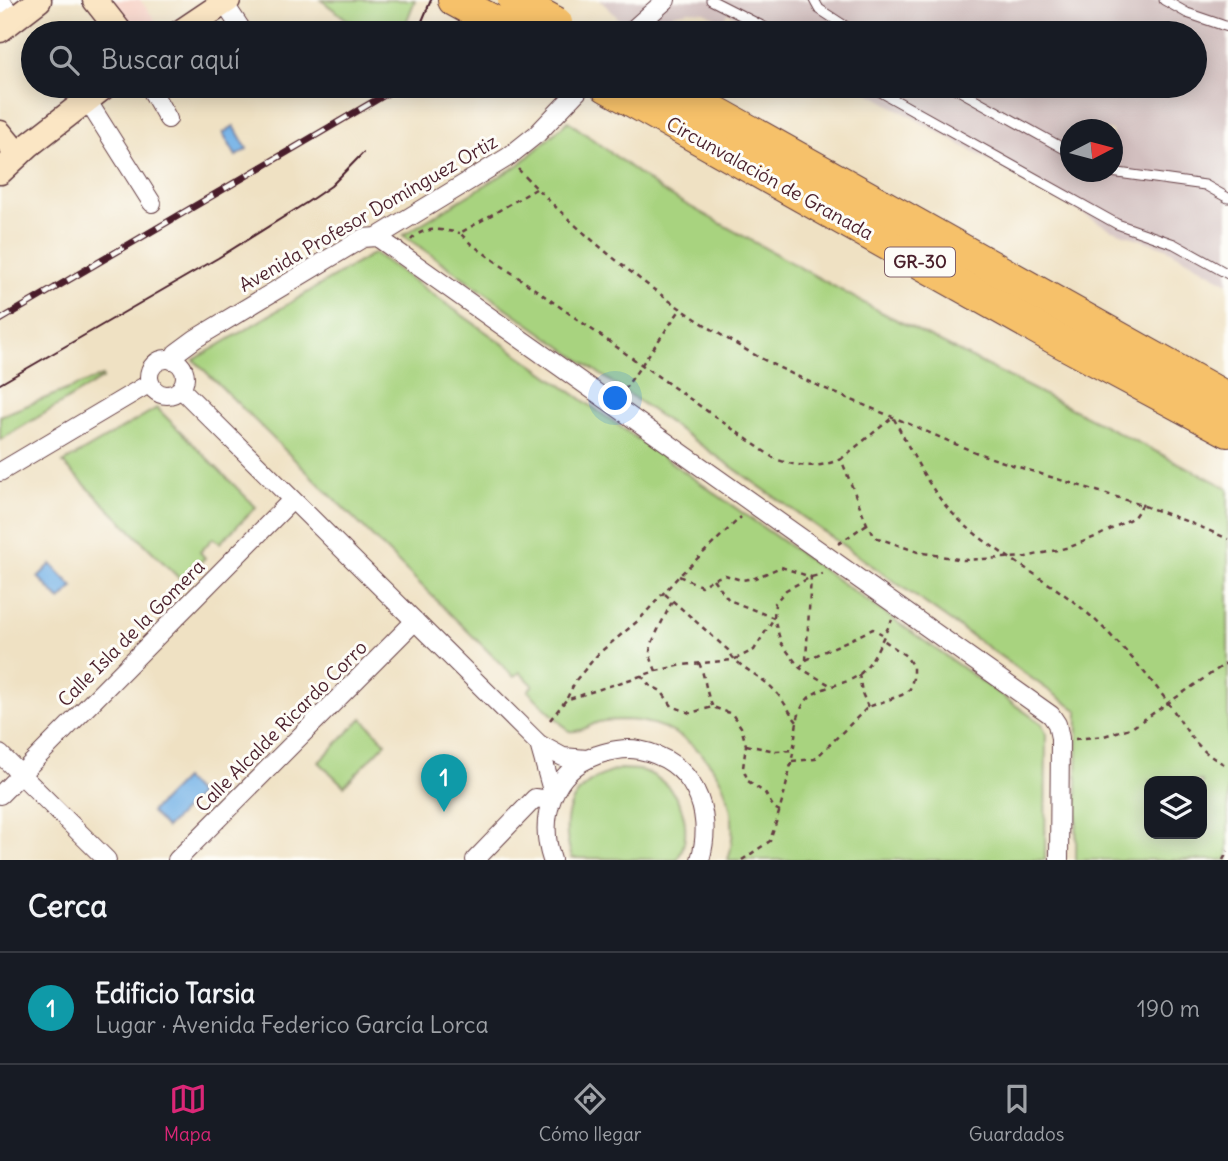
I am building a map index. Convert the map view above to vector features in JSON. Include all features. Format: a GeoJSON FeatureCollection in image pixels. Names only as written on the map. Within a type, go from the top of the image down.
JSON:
{"type":"FeatureCollection","features":[{"type":"Feature","properties":{"kind":"highway"},"geometry":{"type":"LineString","coordinates":[[454,0],[492,21]]}},
{"type":"Feature","properties":{"kind":"highway"},"geometry":{"type":"LineString","coordinates":[[514,0],[552,21]]}},
{"type":"Feature","properties":{"kind":"highway","name":"Circunvalación de Granada"},"geometry":{"type":"LineString","coordinates":[[615,98],[1228,431]]}},
{"type":"Feature","properties":{"kind":"highway","name":"Circunvalación de Granada"},"geometry":{"type":"LineString","coordinates":[[690,98],[1224,395]]}},
{"type":"Feature","properties":{"kind":"main road"},"geometry":{"type":"LineString","coordinates":[[5,16],[39,0]]}},
{"type":"Feature","properties":{"kind":"main road"},"geometry":{"type":"LineString","coordinates":[[96,0],[112,21]]}},
{"type":"Feature","properties":{"kind":"main road"},"geometry":{"type":"LineString","coordinates":[[197,21],[226,1]]}},
{"type":"Feature","properties":{"kind":"main road"},"geometry":{"type":"LineString","coordinates":[[0,133],[9,163],[90,98]]}},
{"type":"Feature","properties":{"kind":"street"},"geometry":{"type":"LineString","coordinates":[[642,21],[666,0]]}},
{"type":"Feature","properties":{"kind":"street"},"geometry":{"type":"LineString","coordinates":[[226,1],[237,21]]}},
{"type":"Feature","properties":{"kind":"street"},"geometry":{"type":"LineString","coordinates":[[99,98],[152,203]]}},
{"type":"Feature","properties":{"kind":"street"},"geometry":{"type":"LineString","coordinates":[[156,98],[168,119]]}},
{"type":"Feature","properties":{"kind":"street","name":"Avenida Profesor Domínguez Ortiz"},"geometry":{"type":"LineString","coordinates":[[172,360],[176,353],[217,326],[363,238],[377,237],[508,157],[587,98]]}},
{"type":"Feature","properties":{"kind":"street"},"geometry":{"type":"LineString","coordinates":[[377,237],[1051,715],[1057,724],[1060,738],[1059,860]]}},
{"type":"Feature","properties":{"kind":"street"},"geometry":{"type":"LineString","coordinates":[[172,360],[182,367],[185,378],[180,389],[166,395],[156,391],[150,383],[150,372],[156,363],[172,360]]}},
{"type":"Feature","properties":{"kind":"street"},"geometry":{"type":"LineString","coordinates":[[0,472],[150,383]]}},
{"type":"Feature","properties":{"kind":"street"},"geometry":{"type":"LineString","coordinates":[[180,389],[539,744],[563,757],[587,759]]}},
{"type":"Feature","properties":{"kind":"street","name":"Calle Isla de la Gomera"},"geometry":{"type":"LineString","coordinates":[[0,795],[292,500]]}},
{"type":"Feature","properties":{"kind":"street","name":"Calle Alcalde Ricardo Corro"},"geometry":{"type":"LineString","coordinates":[[177,860],[415,621]]}},
{"type":"Feature","properties":{"kind":"street"},"geometry":{"type":"LineString","coordinates":[[539,744],[552,797]]}},
{"type":"Feature","properties":{"kind":"street"},"geometry":{"type":"LineString","coordinates":[[552,860],[546,843],[545,821],[552,797],[572,769],[587,759],[611,750],[638,750],[663,758],[684,774],[698,795],[706,820],[705,842],[700,860]]}},
{"type":"Feature","properties":{"kind":"street"},"geometry":{"type":"LineString","coordinates":[[0,754],[107,860]]}},
{"type":"Feature","properties":{"kind":"street"},"geometry":{"type":"LineString","coordinates":[[475,860],[535,798],[552,797]]}},
{"type":"Feature","properties":{"kind":"lane"},"geometry":{"type":"LineString","coordinates":[[711,0],[752,21]]}},
{"type":"Feature","properties":{"kind":"lane"},"geometry":{"type":"LineString","coordinates":[[814,0],[818,9],[837,21]]}},
{"type":"Feature","properties":{"kind":"lane"},"geometry":{"type":"LineString","coordinates":[[1164,0],[1187,13],[1228,27]]}},
{"type":"Feature","properties":{"kind":"lane"},"geometry":{"type":"LineString","coordinates":[[891,98],[1117,224],[1174,244],[1228,274]]}},
{"type":"Feature","properties":{"kind":"lane"},"geometry":{"type":"LineString","coordinates":[[973,98],[1060,146]]}},
{"type":"Feature","properties":{"kind":"lane"},"geometry":{"type":"LineString","coordinates":[[1123,174],[1205,185],[1228,198]]}},
{"type":"Feature","properties":{"kind":"path"},"geometry":{"type":"LineString","coordinates":[[513,164],[581,232],[680,310],[743,348],[812,384],[982,454],[1143,504],[1185,519],[1228,539]]}},
{"type":"Feature","properties":{"kind":"path"},"geometry":{"type":"LineString","coordinates":[[409,243],[416,235],[428,230],[460,233],[536,189]]}},
{"type":"Feature","properties":{"kind":"path"},"geometry":{"type":"LineString","coordinates":[[460,233],[471,244],[641,366],[775,459],[795,466],[827,465],[841,459],[893,417]]}},
{"type":"Feature","properties":{"kind":"path"},"geometry":{"type":"LineString","coordinates":[[621,394],[680,310]]}},
{"type":"Feature","properties":{"kind":"path"},"geometry":{"type":"LineString","coordinates":[[893,417],[942,501],[983,540],[1048,583],[1096,621],[1145,674],[1185,732],[1202,749],[1228,766]]}},
{"type":"Feature","properties":{"kind":"path"},"geometry":{"type":"LineString","coordinates":[[841,459],[867,524],[875,537],[918,552],[963,561],[1047,554],[1100,535],[1134,517],[1143,504]]}},
{"type":"Feature","properties":{"kind":"path"},"geometry":{"type":"LineString","coordinates":[[550,720],[566,700],[576,680],[599,653],[639,620],[679,576],[746,512]]}},
{"type":"Feature","properties":{"kind":"path"},"geometry":{"type":"LineString","coordinates":[[837,545],[867,524]]}},
{"type":"Feature","properties":{"kind":"path"},"geometry":{"type":"LineString","coordinates":[[679,576],[701,586],[725,575],[741,580],[755,579],[781,567],[811,577]]}},
{"type":"Feature","properties":{"kind":"path"},"geometry":{"type":"LineString","coordinates":[[830,572],[811,577],[786,590],[775,603],[774,618],[781,643],[800,668],[830,685]]}},
{"type":"Feature","properties":{"kind":"path"},"geometry":{"type":"LineString","coordinates":[[806,660],[811,577]]}},
{"type":"Feature","properties":{"kind":"path"},"geometry":{"type":"LineString","coordinates":[[713,579],[729,600],[774,618]]}},
{"type":"Feature","properties":{"kind":"path"},"geometry":{"type":"LineString","coordinates":[[664,594],[728,650],[733,660],[759,676],[776,691],[797,722]]}},
{"type":"Feature","properties":{"kind":"path"},"geometry":{"type":"LineString","coordinates":[[656,671],[650,655],[651,643],[672,601]]}},
{"type":"Feature","properties":{"kind":"path"},"geometry":{"type":"LineString","coordinates":[[742,860],[770,841],[780,811],[803,704],[830,685],[850,681],[859,674],[893,617]]}},
{"type":"Feature","properties":{"kind":"path"},"geometry":{"type":"LineString","coordinates":[[566,700],[656,671],[733,660],[754,650],[774,618]]}},
{"type":"Feature","properties":{"kind":"path"},"geometry":{"type":"LineString","coordinates":[[792,761],[815,759],[868,707],[902,695],[910,689],[913,678],[913,667],[906,656],[873,629],[806,660],[800,668]]}},
{"type":"Feature","properties":{"kind":"path"},"geometry":{"type":"LineString","coordinates":[[1074,739],[1120,732],[1149,718],[1228,662]]}},
{"type":"Feature","properties":{"kind":"path"},"geometry":{"type":"LineString","coordinates":[[699,663],[706,678],[706,697],[713,707],[732,714],[741,727],[746,745],[743,768],[748,781],[765,793],[774,808],[780,811]]}},
{"type":"Feature","properties":{"kind":"path"},"geometry":{"type":"LineString","coordinates":[[859,674],[862,693],[868,707]]}},
{"type":"Feature","properties":{"kind":"path"},"geometry":{"type":"LineString","coordinates":[[641,675],[649,685],[660,691],[672,706],[690,713],[713,707]]}},
{"type":"Feature","properties":{"kind":"path"},"geometry":{"type":"LineString","coordinates":[[746,745],[776,751],[794,750]]}},
{"type":"Feature","properties":{"kind":"path"},"geometry":{"type":"LineString","coordinates":[[1223,860],[1228,851]]}},
{"type":"Feature","properties":{"kind":"shaded area"},"geometry":{"type":"Polygon","coordinates":[[[108,0],[140,0],[156,21],[125,21],[108,0]]]}},
{"type":"Feature","properties":{"kind":"shaded area"},"geometry":{"type":"Polygon","coordinates":[[[600,0],[1228,0],[1228,283],[1166,248],[1112,230],[878,98],[1207,98],[1207,21],[742,21],[728,13],[723,21],[704,12],[673,14],[665,21],[621,21],[600,0]]]}},
{"type":"Feature","properties":{"kind":"green space"},"geometry":{"type":"Polygon","coordinates":[[[321,0],[415,0],[407,21],[349,21],[321,0]]]}},
{"type":"Feature","properties":{"kind":"green space"},"geometry":{"type":"Polygon","coordinates":[[[568,121],[662,191],[875,309],[1228,488],[1228,860],[1076,860],[1078,711],[403,235],[520,164],[568,121]]]}},
{"type":"Feature","properties":{"kind":"green space"},"geometry":{"type":"Polygon","coordinates":[[[374,253],[1042,724],[1046,734],[1045,860],[728,860],[732,835],[731,810],[724,787],[712,766],[695,748],[675,733],[652,724],[626,720],[602,721],[581,730],[569,731],[528,691],[533,685],[520,672],[514,677],[194,360],[374,253]]]}},
{"type":"Feature","properties":{"kind":"green space"},"geometry":{"type":"Polygon","coordinates":[[[102,376],[103,378],[0,440],[0,416],[102,376]]]}},
{"type":"Feature","properties":{"kind":"green space"},"geometry":{"type":"Polygon","coordinates":[[[157,408],[256,507],[220,543],[213,538],[200,552],[205,558],[181,580],[63,463],[157,408]]]}},
{"type":"Feature","properties":{"kind":"green space"},"geometry":{"type":"Polygon","coordinates":[[[362,718],[386,743],[344,786],[319,762],[362,718]]]}},
{"type":"Feature","properties":{"kind":"green space"},"geometry":{"type":"Polygon","coordinates":[[[621,769],[640,770],[656,777],[675,796],[685,821],[683,847],[677,860],[572,858],[567,826],[573,801],[580,790],[591,782],[604,774],[621,769]]]}},
{"type":"Feature","properties":{"kind":"water"},"geometry":{"type":"Polygon","coordinates":[[[234,126],[247,149],[236,156],[223,133],[234,126]]]}},
{"type":"Feature","properties":{"kind":"water"},"geometry":{"type":"Polygon","coordinates":[[[51,564],[73,587],[60,600],[38,577],[51,564]]]}},
{"type":"Feature","properties":{"kind":"water"},"geometry":{"type":"Polygon","coordinates":[[[184,779],[199,795],[166,828],[151,812],[184,779]]]}},
{"type":"Feature","properties":{"kind":"tram line"},"geometry":{"type":"LineString","coordinates":[[422,21],[431,0]]}},
{"type":"Feature","properties":{"kind":"tram line"},"geometry":{"type":"LineString","coordinates":[[0,384],[218,258],[306,203],[331,186],[363,153]]}},
{"type":"Feature","properties":{"kind":"railway"},"geometry":{"type":"LineString","coordinates":[[509,21],[544,0]]}},
{"type":"Feature","properties":{"kind":"railway"},"geometry":{"type":"LineString","coordinates":[[0,320],[379,98]]}},
{"type":"Feature","properties":{"kind":"place","name":"Edificio Tarsia"},"geometry":{"type":"Point","coordinates":[444,812]}}]}
